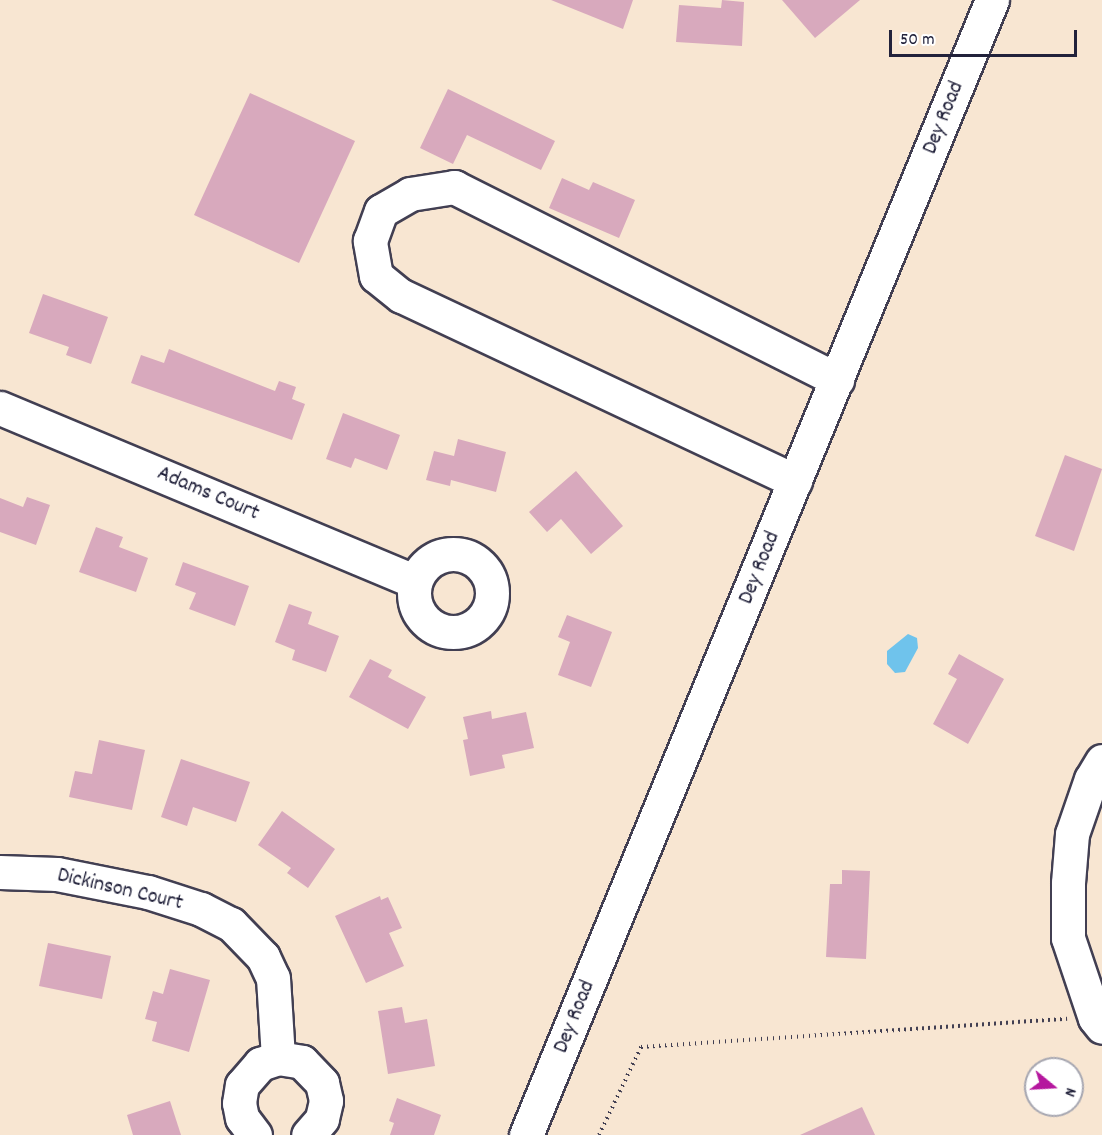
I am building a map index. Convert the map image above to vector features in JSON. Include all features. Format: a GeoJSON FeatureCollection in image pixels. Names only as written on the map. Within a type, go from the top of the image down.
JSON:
{"type":"FeatureCollection","features":[{"type":"Feature","properties":{"kind":"street","name":"Dey Road"},"geometry":{"type":"LineString","coordinates":[[526,1135],[992,0]]}},
{"type":"Feature","properties":{"kind":"street"},"geometry":{"type":"LineString","coordinates":[[795,481],[401,296],[376,276],[370,241],[381,211],[410,194],[454,187],[837,380]]}},
{"type":"Feature","properties":{"kind":"street","name":"Adams Court"},"geometry":{"type":"LineString","coordinates":[[0,408],[415,582]]}},
{"type":"Feature","properties":{"kind":"street"},"geometry":{"type":"LineString","coordinates":[[1098,1022],[1068,938],[1068,883],[1072,834],[1091,779],[1102,761]]}},
{"type":"Feature","properties":{"kind":"street","name":"Dickinson Court"},"geometry":{"type":"LineString","coordinates":[[0,872],[57,874],[148,891],[201,909],[231,924],[263,957],[273,978],[278,1058]]}},
{"type":"Feature","properties":{"kind":"street"},"geometry":{"type":"LineString","coordinates":[[255,1135],[242,1118],[242,1085],[260,1064],[278,1058],[302,1062],[322,1083],[326,1101],[322,1119],[308,1135]]}},
{"type":"Feature","properties":{"kind":"path"},"geometry":{"type":"LineString","coordinates":[[599,1135],[641,1047],[1098,1022]]}},
{"type":"Feature","properties":{"kind":"water"},"geometry":{"type":"Polygon","coordinates":[[[908,634],[917,638],[918,648],[905,672],[895,673],[887,664],[887,651],[908,634]]]}},
{"type":"Feature","properties":{"kind":"building"},"geometry":{"type":"Polygon","coordinates":[[[551,0],[633,0],[623,29],[551,0]]]}},
{"type":"Feature","properties":{"kind":"building"},"geometry":{"type":"Polygon","coordinates":[[[722,0],[744,2],[742,46],[676,42],[679,5],[721,8],[722,0]]]}},
{"type":"Feature","properties":{"kind":"building"},"geometry":{"type":"Polygon","coordinates":[[[782,0],[860,0],[815,38],[782,0]]]}},
{"type":"Feature","properties":{"kind":"building"},"geometry":{"type":"Polygon","coordinates":[[[448,89],[555,141],[541,170],[467,135],[453,164],[420,148],[448,89]]]}},
{"type":"Feature","properties":{"kind":"building"},"geometry":{"type":"Polygon","coordinates":[[[250,93],[355,141],[299,263],[194,215],[250,93]]]}},
{"type":"Feature","properties":{"kind":"building"},"geometry":{"type":"Polygon","coordinates":[[[562,178],[589,190],[593,182],[635,200],[619,238],[549,208],[562,178]]]}},
{"type":"Feature","properties":{"kind":"building"},"geometry":{"type":"Polygon","coordinates":[[[43,294],[108,317],[91,364],[66,355],[69,347],[29,333],[43,294]]]}},
{"type":"Feature","properties":{"kind":"building"},"geometry":{"type":"Polygon","coordinates":[[[169,349],[275,391],[279,381],[296,387],[292,399],[305,404],[292,440],[131,383],[141,355],[164,363],[169,349]]]}},
{"type":"Feature","properties":{"kind":"building"},"geometry":{"type":"Polygon","coordinates":[[[343,413],[400,435],[387,470],[355,458],[351,468],[326,459],[343,413]]]}},
{"type":"Feature","properties":{"kind":"building"},"geometry":{"type":"Polygon","coordinates":[[[458,439],[506,452],[496,492],[451,480],[450,486],[426,480],[434,451],[454,456],[458,439]]]}},
{"type":"Feature","properties":{"kind":"building"},"geometry":{"type":"Polygon","coordinates":[[[1065,455],[1102,469],[1074,551],[1035,536],[1065,455]]]}},
{"type":"Feature","properties":{"kind":"building"},"geometry":{"type":"Polygon","coordinates":[[[576,471],[623,526],[591,554],[561,519],[547,532],[529,512],[576,471]]]}},
{"type":"Feature","properties":{"kind":"building"},"geometry":{"type":"Polygon","coordinates":[[[27,497],[50,505],[36,545],[0,532],[0,498],[23,507],[27,497]]]}},
{"type":"Feature","properties":{"kind":"building"},"geometry":{"type":"Polygon","coordinates":[[[96,527],[123,537],[119,547],[148,558],[136,592],[79,572],[96,527]]]}},
{"type":"Feature","properties":{"kind":"building"},"geometry":{"type":"Polygon","coordinates":[[[183,562],[249,586],[235,626],[189,609],[196,593],[175,585],[183,562]]]}},
{"type":"Feature","properties":{"kind":"building"},"geometry":{"type":"Polygon","coordinates":[[[289,604],[312,612],[308,624],[339,636],[326,672],[292,660],[295,650],[275,642],[289,604]]]}},
{"type":"Feature","properties":{"kind":"building"},"geometry":{"type":"Polygon","coordinates":[[[567,615],[612,632],[591,687],[558,675],[570,642],[558,637],[567,615]]]}},
{"type":"Feature","properties":{"kind":"building"},"geometry":{"type":"Polygon","coordinates":[[[959,654],[1004,679],[968,744],[933,724],[957,679],[948,674],[959,654]]]}},
{"type":"Feature","properties":{"kind":"building"},"geometry":{"type":"Polygon","coordinates":[[[370,659],[392,670],[388,677],[426,697],[408,729],[349,697],[370,659]]]}},
{"type":"Feature","properties":{"kind":"building"},"geometry":{"type":"Polygon","coordinates":[[[491,711],[492,719],[526,712],[534,748],[502,755],[505,768],[470,776],[463,740],[468,739],[463,717],[491,711]]]}},
{"type":"Feature","properties":{"kind":"building"},"geometry":{"type":"Polygon","coordinates":[[[99,740],[145,750],[132,810],[69,797],[75,771],[92,774],[99,740]]]}},
{"type":"Feature","properties":{"kind":"building"},"geometry":{"type":"Polygon","coordinates":[[[181,759],[250,782],[236,822],[193,807],[187,826],[161,817],[181,759]]]}},
{"type":"Feature","properties":{"kind":"building"},"geometry":{"type":"Polygon","coordinates":[[[282,811],[335,849],[308,888],[287,873],[291,868],[258,845],[282,811]]]}},
{"type":"Feature","properties":{"kind":"building"},"geometry":{"type":"Polygon","coordinates":[[[842,870],[870,871],[866,959],[826,957],[830,884],[842,884],[842,870]]]}},
{"type":"Feature","properties":{"kind":"building"},"geometry":{"type":"Polygon","coordinates":[[[380,896],[381,900],[388,897],[402,928],[389,933],[404,966],[366,983],[335,916],[380,896]]]}},
{"type":"Feature","properties":{"kind":"building"},"geometry":{"type":"Polygon","coordinates":[[[48,943],[111,956],[102,999],[39,986],[48,943]]]}},
{"type":"Feature","properties":{"kind":"building"},"geometry":{"type":"Polygon","coordinates":[[[170,969],[210,980],[189,1052],[152,1041],[157,1022],[145,1019],[153,991],[163,994],[170,969]]]}},
{"type":"Feature","properties":{"kind":"building"},"geometry":{"type":"Polygon","coordinates":[[[402,1007],[405,1023],[427,1019],[435,1066],[388,1074],[378,1011],[402,1007]]]}},
{"type":"Feature","properties":{"kind":"building"},"geometry":{"type":"Polygon","coordinates":[[[397,1098],[441,1115],[434,1135],[390,1135],[394,1123],[389,1121],[397,1098]]]}},
{"type":"Feature","properties":{"kind":"building"},"geometry":{"type":"Polygon","coordinates":[[[170,1101],[181,1135],[133,1135],[127,1115],[170,1101]]]}},
{"type":"Feature","properties":{"kind":"building"},"geometry":{"type":"Polygon","coordinates":[[[862,1107],[875,1135],[800,1135],[862,1107]]]}}]}
